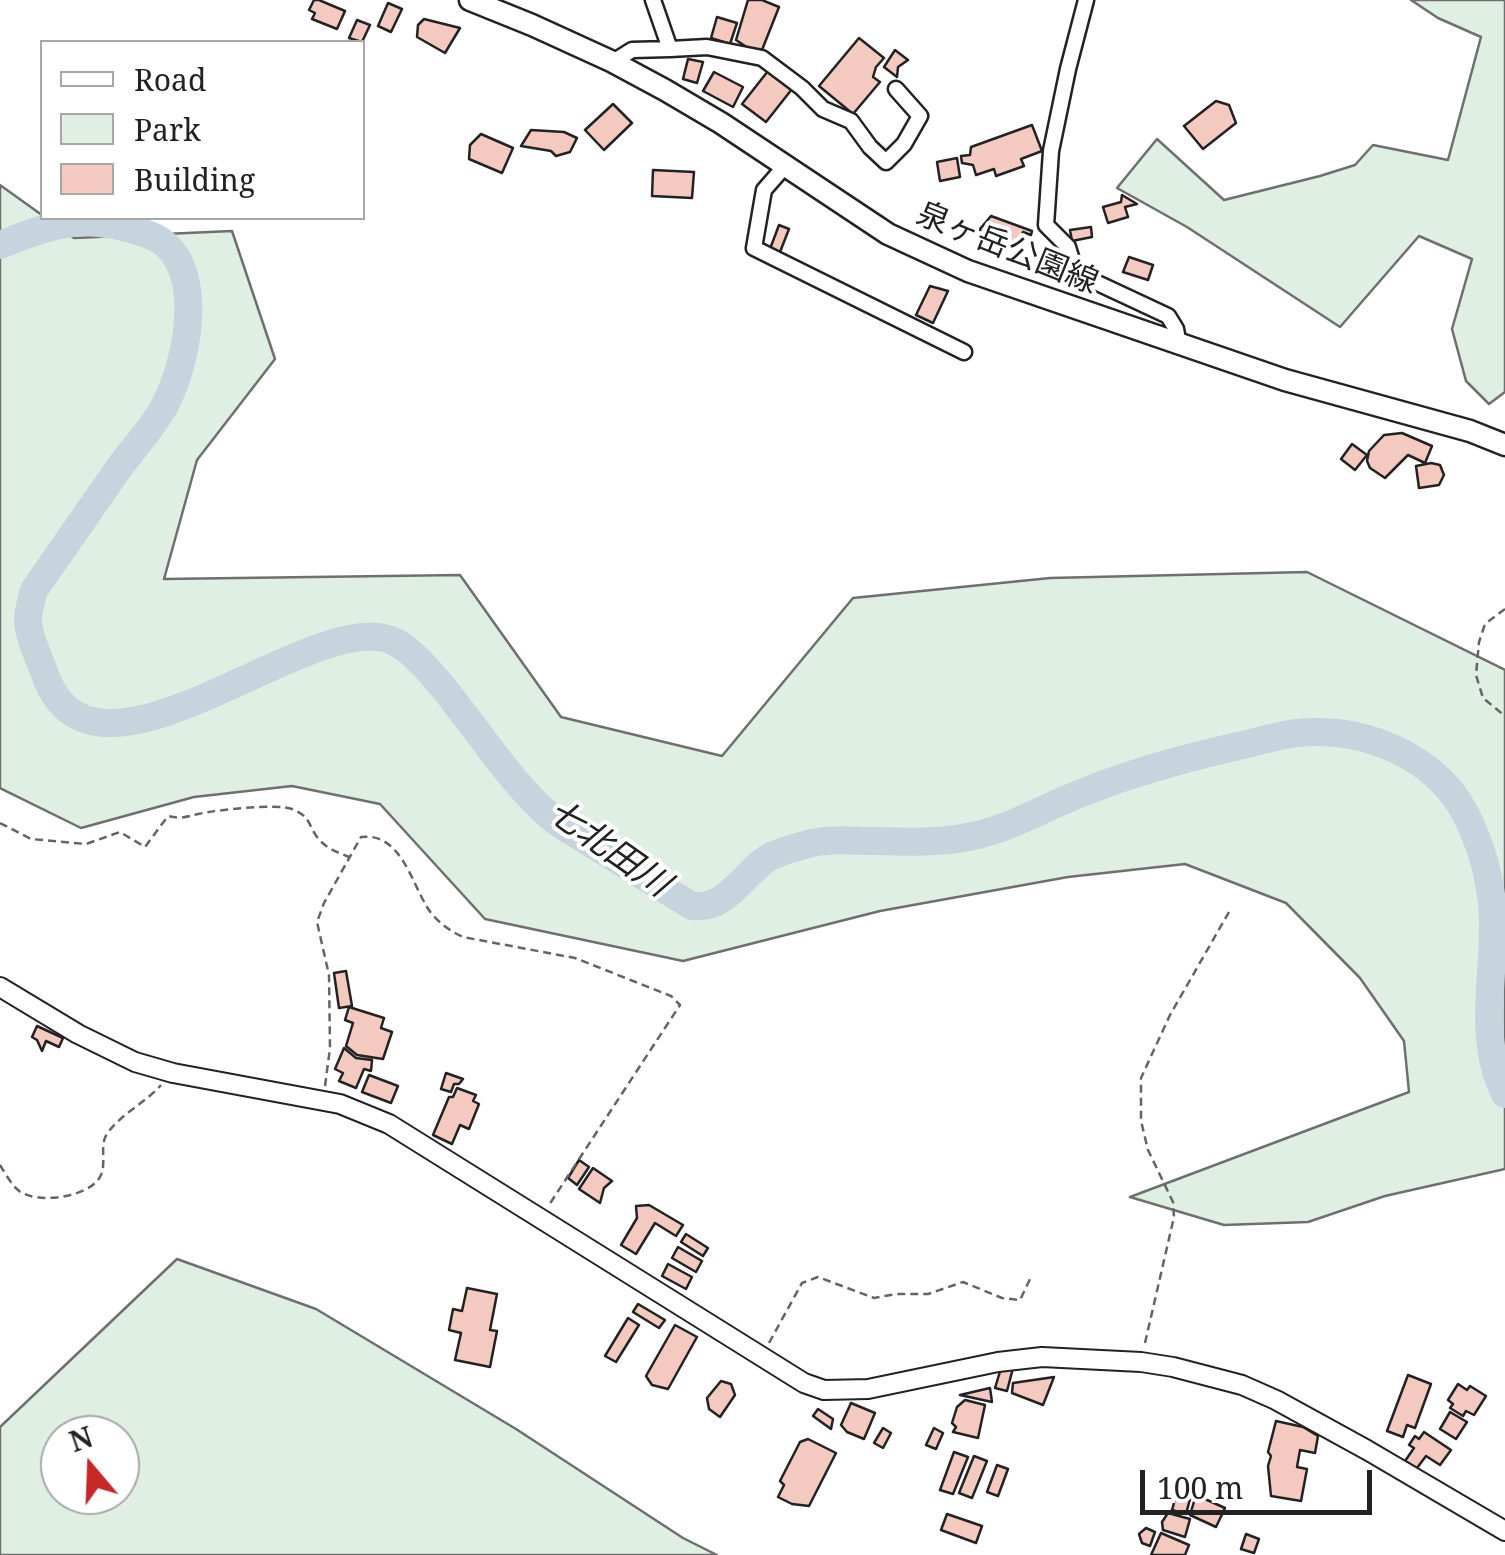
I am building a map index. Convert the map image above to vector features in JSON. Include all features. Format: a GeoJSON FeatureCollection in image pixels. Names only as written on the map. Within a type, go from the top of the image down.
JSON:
{"type":"FeatureCollection","features":[{"type":"Feature","properties":{"kind":"main road","name":"泉ヶ岳公園線"},"geometry":{"type":"LineString","coordinates":[[470,0],[613,62],[721,123],[888,234],[968,271],[1284,380],[1470,431],[1505,445]]}},
{"type":"Feature","properties":{"kind":"street"},"geometry":{"type":"LineString","coordinates":[[653,0],[670,49]]}},
{"type":"Feature","properties":{"kind":"street"},"geometry":{"type":"LineString","coordinates":[[1086,0],[1052,151],[1046,225],[1068,247],[1076,272],[1168,316],[1179,345]]}},
{"type":"Feature","properties":{"kind":"street"},"geometry":{"type":"LineString","coordinates":[[613,62],[632,50],[707,47],[762,58],[824,109],[851,121],[886,162],[904,144],[920,116],[896,89]]}},
{"type":"Feature","properties":{"kind":"street"},"geometry":{"type":"LineString","coordinates":[[784,166],[764,190],[754,248],[964,352]]}},
{"type":"Feature","properties":{"kind":"street"},"geometry":{"type":"LineString","coordinates":[[0,987],[78,1034],[135,1062],[173,1073],[340,1104],[389,1124],[804,1384],[847,1391],[1042,1357],[1141,1362],[1242,1384],[1260,1392],[1505,1532]]}},
{"type":"Feature","properties":{"kind":"path"},"geometry":{"type":"LineString","coordinates":[[1505,610],[1484,624],[1476,675],[1483,698],[1505,716]]}},
{"type":"Feature","properties":{"kind":"path"},"geometry":{"type":"LineString","coordinates":[[0,822],[31,839],[86,844],[120,832],[145,847],[168,816],[181,820],[199,814],[276,806],[302,814],[327,848],[349,858]]}},
{"type":"Feature","properties":{"kind":"path"},"geometry":{"type":"LineString","coordinates":[[328,1102],[325,1083],[330,1048],[329,975],[317,922],[361,837],[372,836],[392,846],[412,872],[428,909],[451,931],[575,958],[671,996],[680,1004],[541,1218]]}},
{"type":"Feature","properties":{"kind":"path"},"geometry":{"type":"LineString","coordinates":[[1141,1362],[1174,1217],[1173,1202],[1148,1150],[1141,1121],[1140,1078],[1170,1015],[1229,912]]}},
{"type":"Feature","properties":{"kind":"path"},"geometry":{"type":"LineString","coordinates":[[0,1165],[18,1191],[34,1199],[72,1195],[91,1188],[101,1175],[103,1140],[111,1128],[149,1099],[173,1073]]}},
{"type":"Feature","properties":{"kind":"path"},"geometry":{"type":"LineString","coordinates":[[761,1358],[802,1283],[810,1278],[818,1277],[874,1298],[928,1294],[964,1282],[1002,1298],[1020,1300],[1031,1277]]}},
{"type":"Feature","properties":{"kind":"green space"},"geometry":{"type":"Polygon","coordinates":[[[1411,0],[1505,0],[1505,392],[1489,404],[1466,381],[1452,329],[1472,259],[1419,236],[1340,327],[1187,227],[1117,188],[1157,139],[1224,200],[1355,165],[1373,145],[1448,160],[1481,37],[1438,18],[1411,0]]]}},
{"type":"Feature","properties":{"kind":"green space"},"geometry":{"type":"Polygon","coordinates":[[[0,185],[40,214],[40,220],[49,220],[74,238],[232,231],[275,359],[197,460],[164,579],[460,575],[561,717],[722,756],[853,598],[1050,578],[1307,572],[1505,670],[1505,1169],[1385,1196],[1308,1222],[1224,1225],[1130,1197],[1409,1092],[1404,1041],[1360,978],[1286,903],[1185,864],[1068,877],[880,911],[683,961],[485,919],[380,804],[292,786],[194,797],[81,828],[0,788],[0,185]]]}},
{"type":"Feature","properties":{"kind":"green space"},"geometry":{"type":"Polygon","coordinates":[[[177,1259],[316,1309],[516,1429],[683,1538],[717,1555],[0,1555],[0,1427],[177,1259]]]}},
{"type":"Feature","properties":{"kind":"building"},"geometry":{"type":"Polygon","coordinates":[[[314,0],[345,11],[337,29],[312,19],[315,13],[309,10],[314,0]]]}},
{"type":"Feature","properties":{"kind":"building"},"geometry":{"type":"Polygon","coordinates":[[[748,0],[762,0],[779,7],[762,50],[748,48],[736,40],[748,0]]]}},
{"type":"Feature","properties":{"kind":"building"},"geometry":{"type":"Polygon","coordinates":[[[388,3],[402,9],[391,32],[378,26],[388,3]]]}},
{"type":"Feature","properties":{"kind":"building"},"geometry":{"type":"Polygon","coordinates":[[[717,17],[737,23],[730,44],[711,38],[717,17]]]}},
{"type":"Feature","properties":{"kind":"building"},"geometry":{"type":"Polygon","coordinates":[[[424,19],[460,28],[445,53],[417,37],[418,25],[424,19]]]}},
{"type":"Feature","properties":{"kind":"building"},"geometry":{"type":"Polygon","coordinates":[[[357,20],[370,25],[363,40],[349,38],[357,20]]]}},
{"type":"Feature","properties":{"kind":"building"},"geometry":{"type":"Polygon","coordinates":[[[859,38],[884,58],[873,77],[880,82],[853,114],[819,86],[859,38]]]}},
{"type":"Feature","properties":{"kind":"building"},"geometry":{"type":"Polygon","coordinates":[[[895,50],[908,60],[898,67],[897,77],[884,67],[895,50]]]}},
{"type":"Feature","properties":{"kind":"building"},"geometry":{"type":"Polygon","coordinates":[[[688,59],[703,62],[697,83],[683,79],[688,59]]]}},
{"type":"Feature","properties":{"kind":"building"},"geometry":{"type":"Polygon","coordinates":[[[768,71],[792,89],[766,122],[742,104],[768,71]]]}},
{"type":"Feature","properties":{"kind":"building"},"geometry":{"type":"Polygon","coordinates":[[[714,72],[743,87],[733,107],[703,91],[714,72]]]}},
{"type":"Feature","properties":{"kind":"building"},"geometry":{"type":"Polygon","coordinates":[[[1216,101],[1229,105],[1236,123],[1203,149],[1184,126],[1216,101]]]}},
{"type":"Feature","properties":{"kind":"building"},"geometry":{"type":"Polygon","coordinates":[[[613,104],[632,123],[604,150],[585,130],[613,104]]]}},
{"type":"Feature","properties":{"kind":"building"},"geometry":{"type":"Polygon","coordinates":[[[1032,125],[1042,151],[1021,159],[1024,166],[996,176],[994,169],[976,175],[973,165],[962,163],[961,156],[970,155],[971,147],[1032,125]]]}},
{"type":"Feature","properties":{"kind":"building"},"geometry":{"type":"Polygon","coordinates":[[[531,130],[564,132],[577,138],[570,152],[556,156],[551,151],[521,146],[531,130]]]}},
{"type":"Feature","properties":{"kind":"building"},"geometry":{"type":"Polygon","coordinates":[[[481,134],[513,148],[502,173],[469,159],[470,145],[481,134]]]}},
{"type":"Feature","properties":{"kind":"building"},"geometry":{"type":"Polygon","coordinates":[[[957,158],[960,177],[940,181],[937,162],[957,158]]]}},
{"type":"Feature","properties":{"kind":"building"},"geometry":{"type":"Polygon","coordinates":[[[653,170],[694,172],[692,198],[652,196],[653,170]]]}},
{"type":"Feature","properties":{"kind":"building"},"geometry":{"type":"Polygon","coordinates":[[[1122,195],[1137,204],[1125,207],[1128,217],[1108,223],[1103,207],[1121,202],[1122,195]]]}},
{"type":"Feature","properties":{"kind":"building"},"geometry":{"type":"Polygon","coordinates":[[[991,216],[1032,231],[1031,235],[1023,232],[1017,247],[1010,249],[980,240],[980,229],[991,216]]]}},
{"type":"Feature","properties":{"kind":"building"},"geometry":{"type":"Polygon","coordinates":[[[779,225],[789,229],[780,252],[770,249],[779,225]]]}},
{"type":"Feature","properties":{"kind":"building"},"geometry":{"type":"Polygon","coordinates":[[[1091,227],[1092,237],[1072,241],[1070,230],[1091,227]]]}},
{"type":"Feature","properties":{"kind":"building"},"geometry":{"type":"Polygon","coordinates":[[[1129,257],[1153,265],[1148,280],[1123,272],[1129,257]]]}},
{"type":"Feature","properties":{"kind":"building"},"geometry":{"type":"Polygon","coordinates":[[[930,286],[948,291],[933,323],[916,315],[930,286]]]}},
{"type":"Feature","properties":{"kind":"building"},"geometry":{"type":"Polygon","coordinates":[[[1402,433],[1432,446],[1425,463],[1408,455],[1385,478],[1370,468],[1369,451],[1384,435],[1402,433]]]}},
{"type":"Feature","properties":{"kind":"building"},"geometry":{"type":"Polygon","coordinates":[[[1352,444],[1367,455],[1355,470],[1341,459],[1352,444]]]}},
{"type":"Feature","properties":{"kind":"building"},"geometry":{"type":"Polygon","coordinates":[[[1440,465],[1444,475],[1439,485],[1419,488],[1416,466],[1440,465]]]}},
{"type":"Feature","properties":{"kind":"building"},"geometry":{"type":"Polygon","coordinates":[[[346,971],[352,1006],[339,1008],[334,973],[346,971]]]}},
{"type":"Feature","properties":{"kind":"building"},"geometry":{"type":"Polygon","coordinates":[[[349,1007],[384,1018],[381,1028],[392,1032],[383,1059],[357,1055],[346,1046],[353,1023],[345,1020],[349,1007]]]}},
{"type":"Feature","properties":{"kind":"building"},"geometry":{"type":"Polygon","coordinates":[[[37,1026],[63,1038],[59,1047],[46,1041],[42,1051],[32,1037],[37,1026]]]}},
{"type":"Feature","properties":{"kind":"building"},"geometry":{"type":"Polygon","coordinates":[[[344,1048],[356,1058],[372,1060],[371,1071],[364,1069],[356,1088],[339,1081],[343,1073],[335,1069],[344,1048]]]}},
{"type":"Feature","properties":{"kind":"building"},"geometry":{"type":"Polygon","coordinates":[[[446,1073],[463,1079],[454,1084],[451,1092],[441,1089],[446,1073]]]}},
{"type":"Feature","properties":{"kind":"building"},"geometry":{"type":"Polygon","coordinates":[[[369,1075],[398,1086],[391,1103],[362,1092],[369,1075]]]}},
{"type":"Feature","properties":{"kind":"building"},"geometry":{"type":"Polygon","coordinates":[[[457,1088],[476,1095],[473,1101],[479,1104],[469,1129],[460,1125],[452,1144],[433,1135],[449,1097],[457,1088]]]}},
{"type":"Feature","properties":{"kind":"building"},"geometry":{"type":"Polygon","coordinates":[[[579,1160],[589,1167],[577,1185],[568,1178],[579,1160]]]}},
{"type":"Feature","properties":{"kind":"building"},"geometry":{"type":"Polygon","coordinates":[[[593,1168],[612,1181],[604,1188],[600,1203],[579,1189],[593,1168]]]}},
{"type":"Feature","properties":{"kind":"building"},"geometry":{"type":"Polygon","coordinates":[[[649,1205],[683,1225],[676,1236],[655,1223],[636,1254],[621,1245],[637,1218],[636,1206],[649,1205]]]}},
{"type":"Feature","properties":{"kind":"building"},"geometry":{"type":"Polygon","coordinates":[[[686,1234],[708,1248],[703,1256],[681,1242],[686,1234]]]}},
{"type":"Feature","properties":{"kind":"building"},"geometry":{"type":"Polygon","coordinates":[[[678,1247],[702,1261],[696,1272],[672,1258],[678,1247]]]}},
{"type":"Feature","properties":{"kind":"building"},"geometry":{"type":"Polygon","coordinates":[[[668,1264],[692,1277],[686,1289],[662,1276],[668,1264]]]}},
{"type":"Feature","properties":{"kind":"building"},"geometry":{"type":"Polygon","coordinates":[[[467,1288],[497,1294],[490,1330],[497,1331],[490,1367],[455,1360],[461,1333],[449,1330],[453,1309],[462,1311],[467,1288]]]}},
{"type":"Feature","properties":{"kind":"building"},"geometry":{"type":"Polygon","coordinates":[[[638,1304],[665,1320],[659,1328],[633,1312],[638,1304]]]}},
{"type":"Feature","properties":{"kind":"building"},"geometry":{"type":"Polygon","coordinates":[[[628,1318],[639,1325],[616,1362],[605,1356],[628,1318]]]}},
{"type":"Feature","properties":{"kind":"building"},"geometry":{"type":"Polygon","coordinates":[[[675,1325],[697,1337],[668,1389],[652,1385],[646,1376],[675,1325]]]}},
{"type":"Feature","properties":{"kind":"building"},"geometry":{"type":"Polygon","coordinates":[[[1002,1365],[1013,1368],[1007,1391],[995,1388],[1002,1365]]]}},
{"type":"Feature","properties":{"kind":"building"},"geometry":{"type":"Polygon","coordinates":[[[1408,1375],[1431,1384],[1415,1428],[1407,1425],[1403,1437],[1387,1431],[1408,1375]]]}},
{"type":"Feature","properties":{"kind":"building"},"geometry":{"type":"Polygon","coordinates":[[[1054,1377],[1043,1405],[1012,1393],[1013,1383],[1054,1377]]]}},
{"type":"Feature","properties":{"kind":"building"},"geometry":{"type":"Polygon","coordinates":[[[721,1381],[731,1384],[735,1395],[720,1417],[709,1409],[707,1398],[721,1381]]]}},
{"type":"Feature","properties":{"kind":"building"},"geometry":{"type":"Polygon","coordinates":[[[1458,1384],[1486,1396],[1474,1415],[1466,1411],[1463,1416],[1450,1408],[1453,1404],[1448,1400],[1458,1384]]]}},
{"type":"Feature","properties":{"kind":"building"},"geometry":{"type":"Polygon","coordinates":[[[990,1388],[992,1402],[960,1395],[977,1391],[990,1388]]]}},
{"type":"Feature","properties":{"kind":"building"},"geometry":{"type":"Polygon","coordinates":[[[965,1400],[985,1405],[978,1438],[953,1432],[957,1407],[965,1400]]]}},
{"type":"Feature","properties":{"kind":"building"},"geometry":{"type":"Polygon","coordinates":[[[851,1403],[875,1413],[864,1439],[841,1425],[851,1403]]]}},
{"type":"Feature","properties":{"kind":"building"},"geometry":{"type":"Polygon","coordinates":[[[818,1409],[833,1419],[831,1429],[813,1416],[818,1409]]]}},
{"type":"Feature","properties":{"kind":"building"},"geometry":{"type":"Polygon","coordinates":[[[1450,1412],[1467,1422],[1456,1439],[1440,1429],[1450,1412]]]}},
{"type":"Feature","properties":{"kind":"building"},"geometry":{"type":"Polygon","coordinates":[[[1276,1421],[1303,1427],[1318,1436],[1315,1453],[1300,1450],[1297,1467],[1307,1469],[1301,1501],[1271,1496],[1268,1452],[1276,1421]]]}},
{"type":"Feature","properties":{"kind":"building"},"geometry":{"type":"Polygon","coordinates":[[[883,1428],[891,1433],[883,1448],[874,1443],[883,1428]]]}},
{"type":"Feature","properties":{"kind":"building"},"geometry":{"type":"Polygon","coordinates":[[[934,1428],[943,1433],[936,1449],[926,1445],[934,1428]]]}},
{"type":"Feature","properties":{"kind":"building"},"geometry":{"type":"Polygon","coordinates":[[[1424,1432],[1451,1450],[1440,1465],[1426,1456],[1417,1468],[1405,1461],[1414,1448],[1409,1445],[1424,1432]]]}},
{"type":"Feature","properties":{"kind":"building"},"geometry":{"type":"Polygon","coordinates":[[[808,1439],[836,1453],[809,1506],[778,1497],[784,1485],[780,1481],[800,1442],[808,1439]]]}},
{"type":"Feature","properties":{"kind":"building"},"geometry":{"type":"Polygon","coordinates":[[[954,1452],[968,1457],[953,1494],[940,1490],[954,1452]]]}},
{"type":"Feature","properties":{"kind":"building"},"geometry":{"type":"Polygon","coordinates":[[[974,1456],[987,1461],[972,1498],[959,1493],[974,1456]]]}},
{"type":"Feature","properties":{"kind":"building"},"geometry":{"type":"Polygon","coordinates":[[[997,1465],[1008,1469],[998,1496],[987,1492],[997,1465]]]}},
{"type":"Feature","properties":{"kind":"building"},"geometry":{"type":"Polygon","coordinates":[[[1196,1495],[1225,1508],[1216,1527],[1190,1515],[1196,1495]]]}},
{"type":"Feature","properties":{"kind":"building"},"geometry":{"type":"Polygon","coordinates":[[[1176,1496],[1190,1499],[1186,1514],[1172,1510],[1176,1496]]]}},
{"type":"Feature","properties":{"kind":"building"},"geometry":{"type":"Polygon","coordinates":[[[1168,1513],[1190,1519],[1185,1537],[1163,1530],[1162,1522],[1168,1513]]]}},
{"type":"Feature","properties":{"kind":"building"},"geometry":{"type":"Polygon","coordinates":[[[947,1514],[982,1526],[976,1543],[941,1530],[947,1514]]]}},
{"type":"Feature","properties":{"kind":"building"},"geometry":{"type":"Polygon","coordinates":[[[1146,1528],[1155,1532],[1150,1546],[1142,1543],[1139,1534],[1146,1528]]]}},
{"type":"Feature","properties":{"kind":"building"},"geometry":{"type":"Polygon","coordinates":[[[1161,1533],[1189,1545],[1185,1555],[1151,1555],[1161,1533]]]}},
{"type":"Feature","properties":{"kind":"building"},"geometry":{"type":"Polygon","coordinates":[[[1246,1534],[1259,1539],[1254,1553],[1241,1549],[1246,1534]]]}},
{"type":"Feature","properties":{"kind":"waterway","name":"七北田川"},"geometry":{"type":"LineString","coordinates":[[0,245],[72,223],[126,228],[167,245],[179,263],[186,285],[186,335],[166,403],[34,590],[29,608],[28,625],[46,677],[72,712],[109,723],[154,716],[306,653],[351,639],[388,639],[429,671],[515,780],[551,817],[692,906],[724,898],[769,857],[808,844],[832,840],[936,841],[973,836],[1133,774],[1196,756],[1297,733],[1346,734],[1371,740],[1415,760],[1435,775],[1452,793],[1476,837],[1492,902],[1489,1029],[1505,1094]]}}]}
